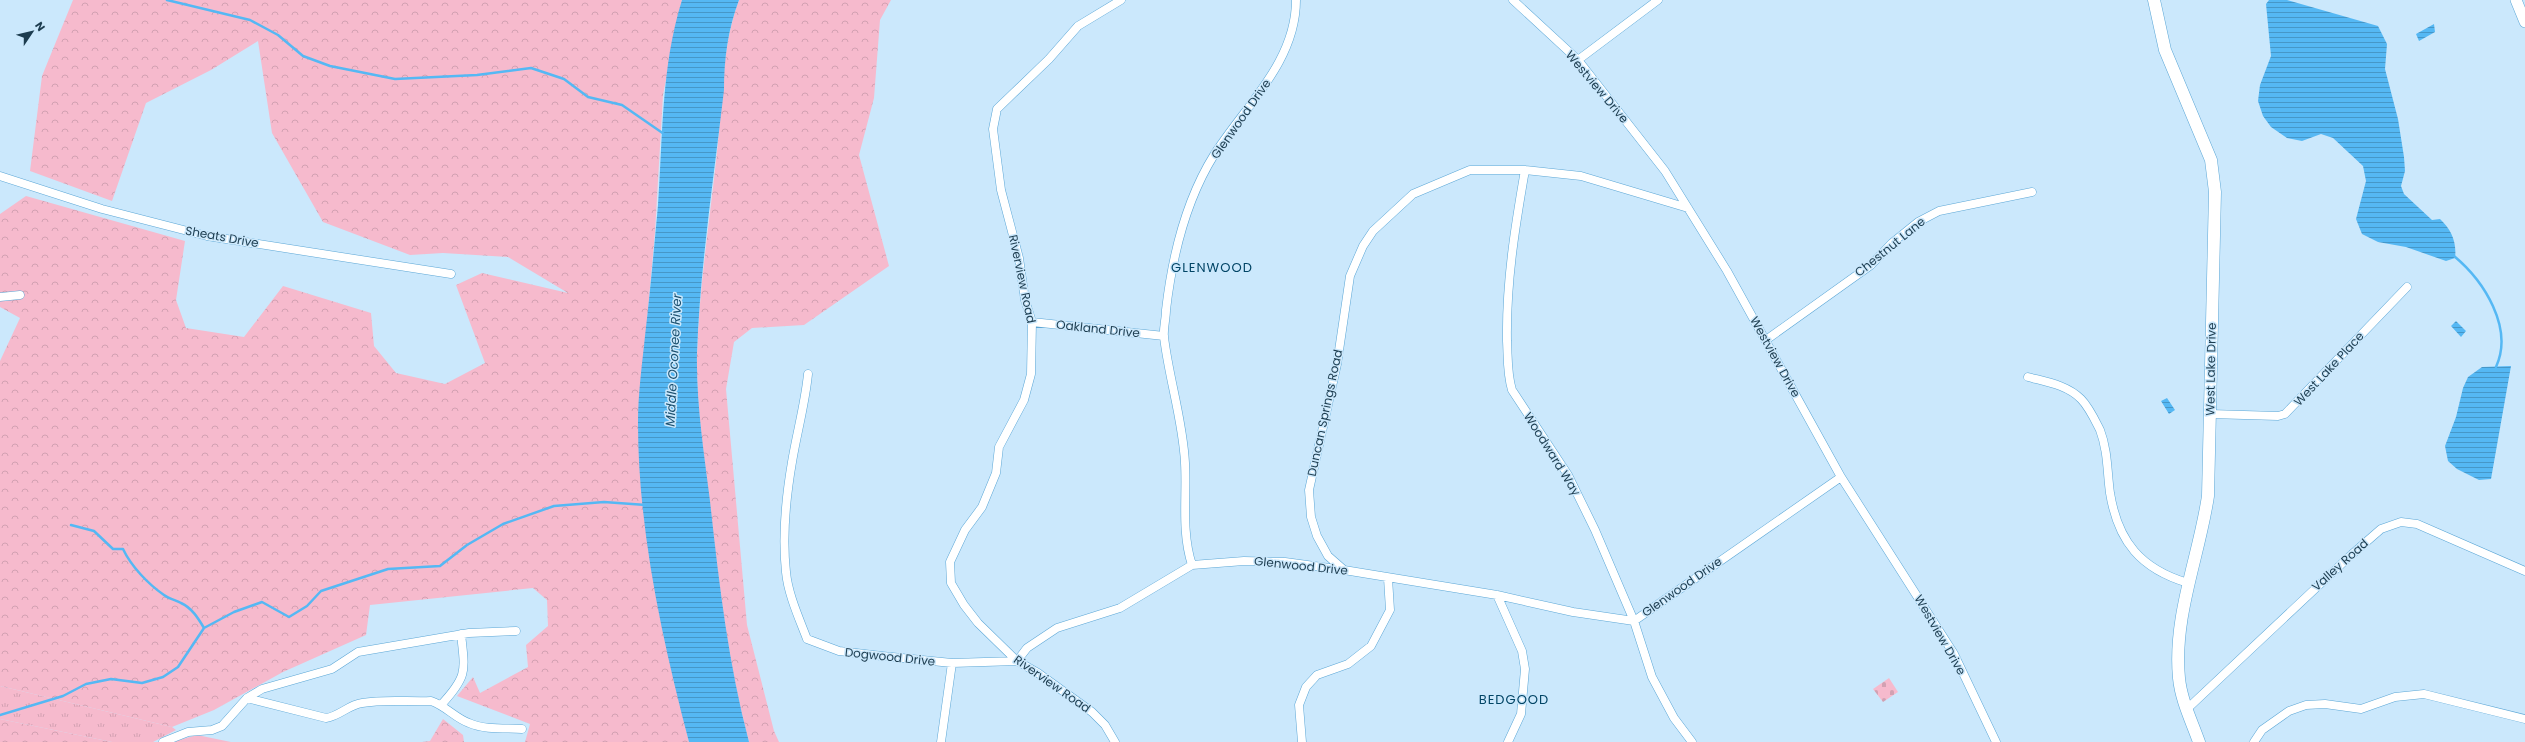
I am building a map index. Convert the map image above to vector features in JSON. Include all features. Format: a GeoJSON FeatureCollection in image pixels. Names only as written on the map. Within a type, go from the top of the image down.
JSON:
{"type":"FeatureCollection","features":[{"type":"Feature","properties":{"kind":"main road","name":"West Lake Drive"},"geometry":{"type":"LineString","coordinates":[[2154,0],[2166,50],[2211,160],[2215,192],[2208,496],[2200,540],[2188,583],[2178,648],[2179,679],[2187,709],[2199,742]]}},
{"type":"Feature","properties":{"kind":"street","name":"Riverview Road"},"geometry":{"type":"LineString","coordinates":[[1115,742],[1105,725],[1082,704],[1018,661],[964,605],[951,583],[950,562],[965,530],[982,507],[996,473],[999,447],[1024,400],[1031,374],[1032,322],[1029,315],[1019,258],[1001,190],[993,129],[997,109],[1049,59],[1078,26],[1120,0]]}},
{"type":"Feature","properties":{"kind":"street","name":"Glenwood Drive"},"geometry":{"type":"LineString","coordinates":[[1296,0],[1292,33],[1283,56],[1260,92],[1214,156],[1192,202],[1170,279],[1164,336],[1185,462],[1187,548],[1192,565],[1244,561],[1285,562],[1497,595],[1573,612],[1634,621],[1841,477]]}},
{"type":"Feature","properties":{"kind":"street","name":"Westview Drive"},"geometry":{"type":"LineString","coordinates":[[1513,0],[1578,60],[1664,171],[1688,208],[1766,340],[1841,477],[1954,654],[1996,742]]}},
{"type":"Feature","properties":{"kind":"street"},"geometry":{"type":"LineString","coordinates":[[1578,60],[1658,0]]}},
{"type":"Feature","properties":{"kind":"street"},"geometry":{"type":"LineString","coordinates":[[2516,0],[2525,22]]}},
{"type":"Feature","properties":{"kind":"street","name":"Duncan Springs Road"},"geometry":{"type":"LineString","coordinates":[[1344,570],[1328,556],[1317,536],[1311,517],[1309,490],[1338,364],[1350,276],[1363,246],[1392,211],[1413,194],[1436,182],[1470,170],[1525,170],[1581,176],[1688,208]]}},
{"type":"Feature","properties":{"kind":"street","name":"Woodward Way"},"geometry":{"type":"LineString","coordinates":[[1525,170],[1512,246],[1507,325],[1508,377],[1512,390],[1568,475],[1595,530],[1634,621],[1652,677],[1674,718],[1692,742]]}},
{"type":"Feature","properties":{"kind":"street","name":"Sheats Drive"},"geometry":{"type":"LineString","coordinates":[[0,176],[102,209],[207,236],[450,274]]}},
{"type":"Feature","properties":{"kind":"street","name":"Chestnut Lane"},"geometry":{"type":"LineString","coordinates":[[1766,340],[1871,265],[1892,243],[1918,222],[1939,211],[2032,192]]}},
{"type":"Feature","properties":{"kind":"street","name":"West Lake Place"},"geometry":{"type":"LineString","coordinates":[[2210,414],[2278,416],[2285,414],[2407,287]]}},
{"type":"Feature","properties":{"kind":"street"},"geometry":{"type":"LineString","coordinates":[[0,296],[20,295]]}},
{"type":"Feature","properties":{"kind":"street","name":"Oakland Drive"},"geometry":{"type":"LineString","coordinates":[[1032,322],[1164,336]]}},
{"type":"Feature","properties":{"kind":"street","name":"Dogwood Drive"},"geometry":{"type":"LineString","coordinates":[[808,374],[805,406],[787,495],[786,572],[796,610],[808,639],[839,651],[952,664],[1018,661]]}},
{"type":"Feature","properties":{"kind":"street"},"geometry":{"type":"LineString","coordinates":[[2028,377],[2062,386],[2082,399],[2096,420],[2105,445],[2114,514],[2124,538],[2147,565],[2168,577],[2188,583]]}},
{"type":"Feature","properties":{"kind":"street","name":"Valley Road"},"geometry":{"type":"LineString","coordinates":[[2187,709],[2350,556],[2381,529],[2401,522],[2417,524],[2525,571]]}},
{"type":"Feature","properties":{"kind":"street"},"geometry":{"type":"LineString","coordinates":[[1018,661],[1027,648],[1057,628],[1120,608],[1192,565]]}},
{"type":"Feature","properties":{"kind":"street"},"geometry":{"type":"LineString","coordinates":[[1302,742],[1299,705],[1306,687],[1316,675],[1348,664],[1371,646],[1390,610],[1388,578]]}},
{"type":"Feature","properties":{"kind":"street"},"geometry":{"type":"LineString","coordinates":[[1497,595],[1522,651],[1525,669],[1521,714],[1508,742]]}},
{"type":"Feature","properties":{"kind":"street"},"geometry":{"type":"LineString","coordinates":[[162,742],[188,732],[212,730],[222,726],[246,698],[262,689],[332,669],[358,652],[461,634],[516,631]]}},
{"type":"Feature","properties":{"kind":"street"},"geometry":{"type":"LineString","coordinates":[[441,705],[463,677],[465,669],[461,634]]}},
{"type":"Feature","properties":{"kind":"street"},"geometry":{"type":"LineString","coordinates":[[941,742],[952,664]]}},
{"type":"Feature","properties":{"kind":"street"},"geometry":{"type":"LineString","coordinates":[[2254,742],[2262,730],[2289,711],[2306,705],[2325,704],[2362,709],[2395,698],[2424,694],[2525,720]]}},
{"type":"Feature","properties":{"kind":"street"},"geometry":{"type":"LineString","coordinates":[[246,698],[326,718],[336,716],[351,706],[362,703],[431,701],[441,705],[468,723],[483,726],[522,729]]}},
{"type":"Feature","properties":{"kind":"green space"},"geometry":{"type":"Polygon","coordinates":[[[73,0],[682,0],[663,95],[655,232],[638,422],[649,545],[662,626],[689,742],[525,742],[530,724],[457,696],[473,677],[480,693],[528,667],[526,645],[548,626],[547,600],[533,588],[370,605],[366,635],[283,672],[214,710],[172,727],[0,686],[0,361],[20,318],[0,307],[0,214],[26,196],[185,241],[176,300],[186,328],[244,337],[283,286],[371,313],[374,346],[396,373],[445,384],[485,363],[456,285],[482,273],[568,293],[508,257],[443,253],[410,255],[323,222],[272,133],[258,41],[211,70],[146,103],[112,201],[30,171],[42,76],[73,0]]]}},
{"type":"Feature","properties":{"kind":"green space"},"geometry":{"type":"Polygon","coordinates":[[[739,0],[891,0],[880,20],[874,98],[859,155],[889,266],[804,325],[752,328],[734,342],[726,389],[747,625],[774,731],[779,742],[749,742],[735,683],[721,595],[703,448],[697,374],[700,304],[726,56],[733,18],[739,0]]]}},
{"type":"Feature","properties":{"kind":"green space"},"geometry":{"type":"Polygon","coordinates":[[[1889,678],[1898,692],[1883,702],[1873,689],[1889,678]]]}},
{"type":"Feature","properties":{"kind":"green space"},"geometry":{"type":"Polygon","coordinates":[[[0,686],[172,727],[176,730],[153,742],[112,742],[0,719],[0,686]]]}},
{"type":"Feature","properties":{"kind":"green space"},"geometry":{"type":"Polygon","coordinates":[[[0,719],[112,742],[0,742],[0,719]]]}},
{"type":"Feature","properties":{"kind":"green space"},"geometry":{"type":"Polygon","coordinates":[[[443,719],[463,735],[464,742],[422,742],[430,741],[443,719]]]}},
{"type":"Feature","properties":{"kind":"green space"},"geometry":{"type":"Polygon","coordinates":[[[197,735],[231,742],[172,742],[197,735]]]}},
{"type":"Feature","properties":{"kind":"water","name":"Middle Oconee River"},"geometry":{"type":"Polygon","coordinates":[[[682,0],[739,0],[729,33],[726,56],[724,90],[701,287],[697,372],[701,427],[721,592],[735,682],[749,742],[689,742],[653,584],[642,503],[639,463],[639,390],[658,205],[666,76],[675,25],[682,0]]]}},
{"type":"Feature","properties":{"kind":"water"},"geometry":{"type":"Polygon","coordinates":[[[2269,0],[2287,0],[2378,26],[2387,44],[2385,69],[2398,119],[2404,157],[2405,171],[2401,186],[2404,194],[2432,220],[2440,219],[2447,227],[2454,241],[2455,258],[2446,261],[2406,247],[2378,242],[2362,234],[2356,219],[2366,181],[2363,166],[2333,138],[2321,134],[2302,141],[2287,138],[2271,127],[2263,116],[2258,101],[2260,85],[2271,56],[2266,4],[2269,0]]]}},
{"type":"Feature","properties":{"kind":"water"},"geometry":{"type":"Polygon","coordinates":[[[2434,24],[2435,32],[2419,41],[2416,34],[2434,24]]]}},
{"type":"Feature","properties":{"kind":"water"},"geometry":{"type":"Polygon","coordinates":[[[2456,321],[2466,331],[2461,337],[2451,326],[2456,321]]]}},
{"type":"Feature","properties":{"kind":"water"},"geometry":{"type":"Polygon","coordinates":[[[2511,366],[2491,479],[2479,480],[2457,469],[2448,461],[2445,446],[2456,417],[2463,388],[2468,377],[2482,367],[2511,366]]]}},
{"type":"Feature","properties":{"kind":"water"},"geometry":{"type":"Polygon","coordinates":[[[2167,398],[2175,410],[2169,414],[2161,401],[2167,398]]]}},
{"type":"Feature","properties":{"kind":"waterway"},"geometry":{"type":"LineString","coordinates":[[167,0],[250,20],[278,35],[303,56],[330,66],[395,79],[477,75],[531,68],[564,79],[588,97],[622,105],[664,134]]}},
{"type":"Feature","properties":{"kind":"waterway"},"geometry":{"type":"LineString","coordinates":[[2454,256],[2476,278],[2493,306],[2499,321],[2501,352],[2496,367]]}},
{"type":"Feature","properties":{"kind":"waterway"},"geometry":{"type":"LineString","coordinates":[[0,715],[63,696],[86,684],[111,679],[142,683],[163,677],[178,667],[204,628],[234,612],[262,602],[289,617],[307,606],[321,591],[388,569],[440,566],[467,545],[503,524],[554,506],[604,502],[646,505]]}},
{"type":"Feature","properties":{"kind":"waterway"},"geometry":{"type":"LineString","coordinates":[[71,525],[94,531],[113,549],[123,549],[135,568],[146,580],[158,591],[192,610],[204,628]]}},
{"type":"Feature","properties":{"kind":"district","name":"GLENWOOD"},"geometry":{"type":"Point","coordinates":[1212,267]}},
{"type":"Feature","properties":{"kind":"district","name":"BEDGOOD"},"geometry":{"type":"Point","coordinates":[1514,699]}}]}
